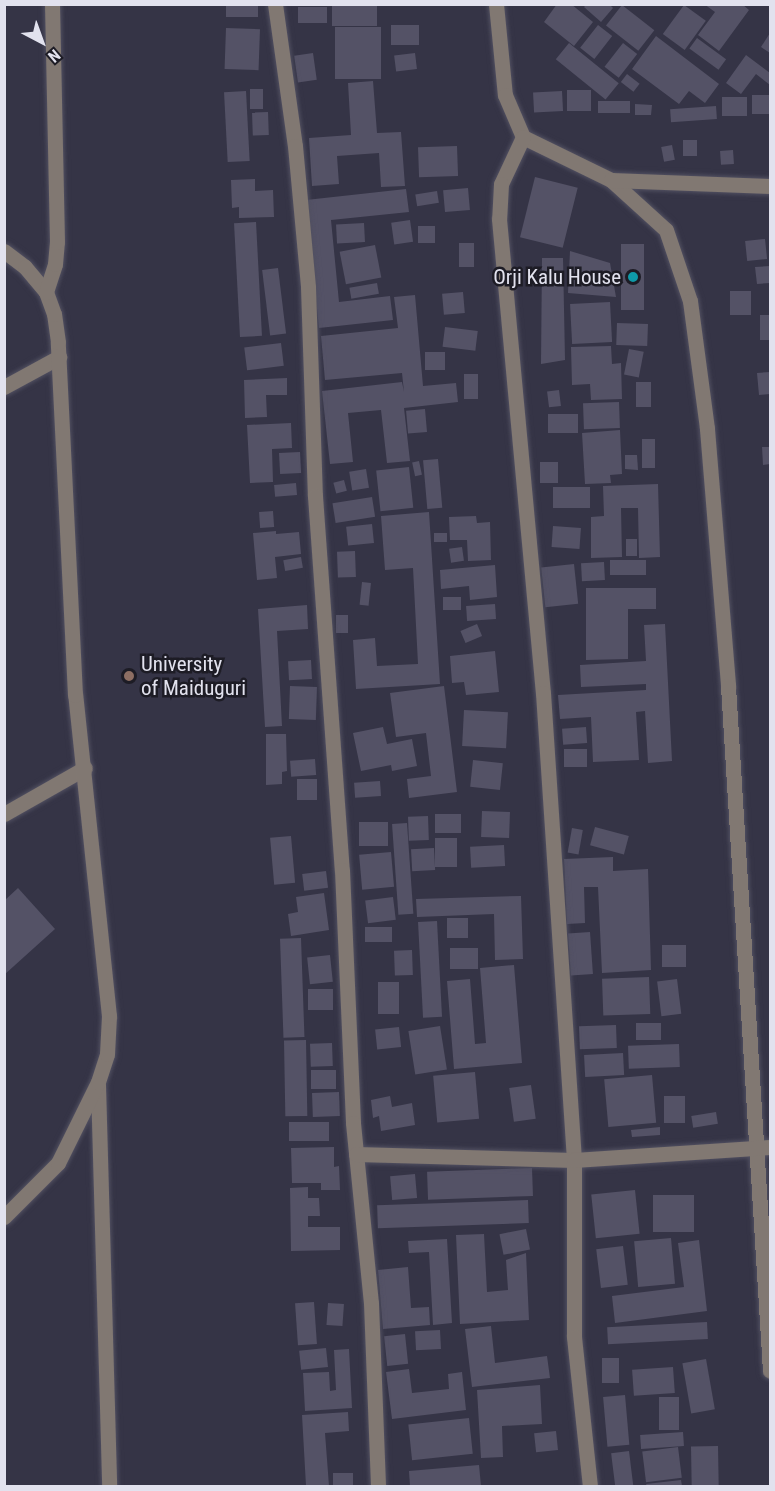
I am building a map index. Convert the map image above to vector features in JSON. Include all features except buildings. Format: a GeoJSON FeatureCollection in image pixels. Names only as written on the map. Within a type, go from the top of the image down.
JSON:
{"type":"FeatureCollection","features":[{"type":"Feature","properties":{"kind":"street"},"geometry":{"type":"LineString","coordinates":[[46,292],[55,264],[57,243],[52,4]]}},
{"type":"Feature","properties":{"kind":"street"},"geometry":{"type":"LineString","coordinates":[[275,4],[295,146],[308,286],[315,496],[325,606],[342,870],[356,1154],[371,1303],[378,1486]]}},
{"type":"Feature","properties":{"kind":"street"},"geometry":{"type":"LineString","coordinates":[[496,4],[505,95],[523,138],[611,180],[666,230],[690,301],[707,429],[764,1148],[771,1371]]}},
{"type":"Feature","properties":{"kind":"street"},"geometry":{"type":"LineString","coordinates":[[523,138],[501,184],[499,219],[543,693],[574,1160],[574,1337],[590,1486]]}},
{"type":"Feature","properties":{"kind":"street"},"geometry":{"type":"LineString","coordinates":[[611,180],[771,186]]}},
{"type":"Feature","properties":{"kind":"street"},"geometry":{"type":"LineString","coordinates":[[4,251],[25,267],[46,292],[54,314],[75,695],[85,768],[109,1016],[107,1054],[98,1082],[58,1163],[4,1217]]}},
{"type":"Feature","properties":{"kind":"street"},"geometry":{"type":"LineString","coordinates":[[4,387],[58,357]]}},
{"type":"Feature","properties":{"kind":"street"},"geometry":{"type":"LineString","coordinates":[[4,814],[85,768]]}},
{"type":"Feature","properties":{"kind":"street"},"geometry":{"type":"LineString","coordinates":[[98,1082],[109,1486]]}},
{"type":"Feature","properties":{"kind":"street"},"geometry":{"type":"LineString","coordinates":[[356,1154],[574,1160],[764,1148]]}},
{"type":"Feature","properties":{"kind":"place","name":"Orji Kalu House"},"geometry":{"type":"Point","coordinates":[633,277]}},
{"type":"Feature","properties":{"kind":"place","name":"University of Maiduguri"},"geometry":{"type":"Point","coordinates":[129,676]}}]}
